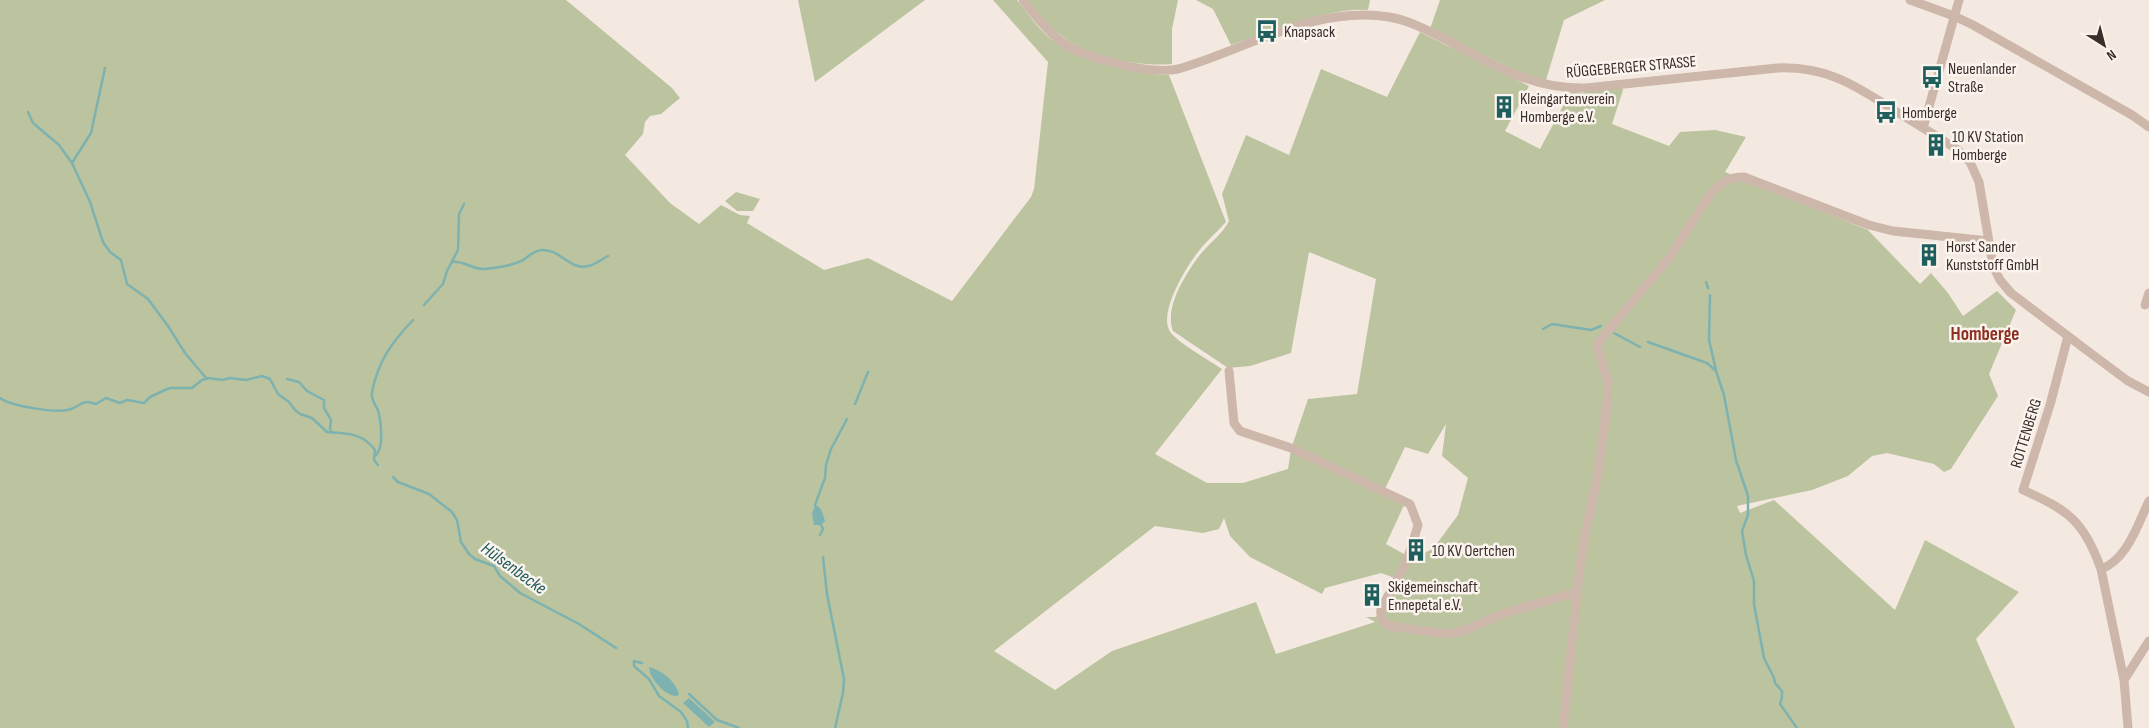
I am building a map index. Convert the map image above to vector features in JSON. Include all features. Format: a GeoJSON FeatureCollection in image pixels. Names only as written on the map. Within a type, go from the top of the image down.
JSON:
{"type":"FeatureCollection","features":[{"type":"Feature","properties":{"kind":"street","name":"RÜGGEBERGER STRASSE"},"geometry":{"type":"LineString","coordinates":[[1023,0],[1042,23],[1060,41],[1070,47],[1130,67],[1150,70],[1178,69],[1279,32],[1346,15],[1368,14],[1392,17],[1437,35],[1524,79],[1565,88],[1586,88],[1777,68],[1812,69],[1845,80],[1959,151],[1974,168],[1981,189],[1993,266],[2000,280],[2011,293],[2068,336],[2128,381],[2149,392]]}},
{"type":"Feature","properties":{"kind":"street"},"geometry":{"type":"LineString","coordinates":[[1910,0],[1954,16],[2117,106],[2149,127]]}},
{"type":"Feature","properties":{"kind":"street"},"geometry":{"type":"LineString","coordinates":[[1923,128],[1959,0]]}},
{"type":"Feature","properties":{"kind":"street"},"geometry":{"type":"LineString","coordinates":[[1563,728],[1581,556],[1598,473],[1607,405],[1608,383],[1597,344],[1669,258],[1712,192],[1730,178],[1744,177],[1868,225],[1893,231],[1989,241]]}},
{"type":"Feature","properties":{"kind":"street"},"geometry":{"type":"LineString","coordinates":[[2145,305],[2149,293]]}},
{"type":"Feature","properties":{"kind":"street","name":"ROTTENBERG"},"geometry":{"type":"LineString","coordinates":[[2068,336],[2050,405],[2023,490],[2052,503],[2079,524],[2088,537],[2101,569]]}},
{"type":"Feature","properties":{"kind":"street"},"geometry":{"type":"LineString","coordinates":[[1229,371],[1234,423],[1240,431],[1291,448],[1410,504],[1418,525],[1406,563],[1381,610],[1380,616],[1383,623],[1390,626],[1446,634],[1455,633],[1502,614],[1578,592]]}},
{"type":"Feature","properties":{"kind":"street"},"geometry":{"type":"LineString","coordinates":[[2128,728],[2124,680],[2101,569],[2120,555],[2149,502]]}},
{"type":"Feature","properties":{"kind":"street"},"geometry":{"type":"LineString","coordinates":[[2124,680],[2149,641]]}},
{"type":"Feature","properties":{"kind":"green space"},"geometry":{"type":"Polygon","coordinates":[[[0,0],[566,0],[672,88],[680,98],[661,114],[650,116],[645,122],[643,134],[625,155],[670,203],[699,224],[721,205],[740,215],[750,216],[747,223],[824,270],[868,258],[952,301],[1031,197],[1034,189],[1048,62],[993,0],[1017,0],[1052,40],[1077,54],[1125,69],[1169,75],[1226,222],[1202,247],[1190,263],[1179,282],[1167,316],[1171,333],[1175,337],[1187,347],[1222,369],[1155,454],[1207,483],[1243,483],[1288,469],[1291,450],[1405,503],[1386,544],[1411,558],[1433,549],[1458,515],[1468,478],[1442,456],[1446,424],[1428,454],[1405,447],[1384,491],[1292,446],[1308,399],[1357,394],[1376,279],[1309,252],[1291,353],[1250,366],[1228,368],[1173,331],[1171,322],[1171,312],[1182,282],[1199,256],[1223,231],[1229,221],[1222,194],[1246,135],[1289,155],[1321,69],[1387,97],[1420,32],[1529,86],[1505,131],[1540,149],[1571,91],[1582,93],[1622,86],[1623,90],[1612,124],[1669,146],[1680,132],[1715,130],[1746,137],[1725,172],[1868,230],[1920,284],[1931,273],[1948,293],[1963,316],[1997,291],[2016,310],[1989,374],[1998,396],[1951,469],[1944,472],[1934,464],[1887,453],[1872,456],[1848,476],[1812,490],[1737,506],[1740,513],[1774,500],[1895,610],[1925,540],[2019,592],[1976,639],[2015,728],[0,728],[0,0]],[[1224,518],[1219,529],[1203,533],[1155,526],[994,651],[1055,690],[1112,651],[1256,602],[1276,654],[1375,622],[1366,617],[1375,617],[1383,614],[1400,580],[1381,573],[1325,588],[1322,594],[1250,557],[1230,536],[1224,518]]]}},
{"type":"Feature","properties":{"kind":"green space"},"geometry":{"type":"Polygon","coordinates":[[[798,0],[925,0],[815,82],[798,0]]]}},
{"type":"Feature","properties":{"kind":"green space"},"geometry":{"type":"Polygon","coordinates":[[[1027,0],[1178,0],[1172,29],[1172,64],[1158,65],[1128,62],[1083,49],[1070,42],[1055,30],[1027,0]]]}},
{"type":"Feature","properties":{"kind":"green space"},"geometry":{"type":"Polygon","coordinates":[[[1196,0],[1370,0],[1368,10],[1336,12],[1317,16],[1231,45],[1213,9],[1196,0]]]}},
{"type":"Feature","properties":{"kind":"green space"},"geometry":{"type":"Polygon","coordinates":[[[1440,0],[1605,0],[1564,20],[1546,80],[1525,75],[1430,29],[1440,0]]]}},
{"type":"Feature","properties":{"kind":"green space"},"geometry":{"type":"Polygon","coordinates":[[[736,192],[760,199],[753,211],[737,211],[725,201],[736,192]]]}},
{"type":"Feature","properties":{"kind":"water"},"geometry":{"type":"Polygon","coordinates":[[[815,505],[821,509],[824,516],[825,521],[821,525],[814,525],[812,514],[815,505]]]}},
{"type":"Feature","properties":{"kind":"water"},"geometry":{"type":"Polygon","coordinates":[[[649,667],[667,677],[679,694],[677,696],[673,695],[663,690],[655,681],[649,667]]]}},
{"type":"Feature","properties":{"kind":"water"},"geometry":{"type":"Polygon","coordinates":[[[689,698],[715,722],[709,727],[683,703],[689,698]]]}},
{"type":"Feature","properties":{"kind":"waterway"},"geometry":{"type":"LineString","coordinates":[[72,163],[91,133],[105,68]]}},
{"type":"Feature","properties":{"kind":"waterway"},"geometry":{"type":"LineString","coordinates":[[28,112],[33,123],[59,145],[72,163],[90,202],[103,242],[110,252],[121,260],[127,284],[148,299],[185,353],[207,379]]}},
{"type":"Feature","properties":{"kind":"waterway"},"geometry":{"type":"LineString","coordinates":[[424,305],[443,284],[447,271],[458,250],[459,214],[464,204]]}},
{"type":"Feature","properties":{"kind":"waterway"},"geometry":{"type":"LineString","coordinates":[[452,262],[460,262],[481,269],[493,268],[522,261],[536,251],[542,250],[554,253],[582,267],[593,264],[608,256]]}},
{"type":"Feature","properties":{"kind":"waterway"},"geometry":{"type":"LineString","coordinates":[[1706,282],[1708,288]]}},
{"type":"Feature","properties":{"kind":"waterway"},"geometry":{"type":"LineString","coordinates":[[1710,295],[1709,340],[1716,370]]}},
{"type":"Feature","properties":{"kind":"waterway"},"geometry":{"type":"LineString","coordinates":[[376,455],[379,451],[381,435],[379,414],[372,395],[375,381],[386,353],[413,320]]}},
{"type":"Feature","properties":{"kind":"waterway"},"geometry":{"type":"LineString","coordinates":[[1543,329],[1552,324],[1591,330],[1601,326]]}},
{"type":"Feature","properties":{"kind":"waterway"},"geometry":{"type":"LineString","coordinates":[[1614,333],[1640,347]]}},
{"type":"Feature","properties":{"kind":"waterway"},"geometry":{"type":"LineString","coordinates":[[1648,342],[1707,363],[1716,371],[1724,395],[1736,460],[1748,496],[1748,515],[1742,531],[1746,555],[1754,581],[1754,604],[1764,658],[1775,683],[1782,691],[1780,704],[1797,728]]}},
{"type":"Feature","properties":{"kind":"waterway"},"geometry":{"type":"LineString","coordinates":[[855,404],[868,372]]}},
{"type":"Feature","properties":{"kind":"waterway","name":"Hülsenbecke"},"geometry":{"type":"LineString","coordinates":[[0,398],[14,404],[56,411],[71,409],[85,402],[96,404],[106,398],[120,403],[127,400],[144,403],[150,397],[170,388],[192,388],[208,378],[246,380],[262,376],[270,379],[278,394],[289,402],[295,410],[312,418],[327,432],[354,435],[365,440],[375,450],[374,460],[378,465]]}},
{"type":"Feature","properties":{"kind":"waterway"},"geometry":{"type":"LineString","coordinates":[[287,379],[299,382],[307,391],[324,400],[324,408],[331,420],[330,429],[332,433]]}},
{"type":"Feature","properties":{"kind":"waterway"},"geometry":{"type":"LineString","coordinates":[[815,505],[825,478],[826,465],[831,449],[847,419]]}},
{"type":"Feature","properties":{"kind":"waterway","name":"Hülsenbecke"},"geometry":{"type":"LineString","coordinates":[[393,477],[398,482],[429,494],[452,512],[457,520],[461,542],[475,559],[494,566],[500,576],[520,593],[579,624],[616,648]]}},
{"type":"Feature","properties":{"kind":"waterway"},"geometry":{"type":"LineString","coordinates":[[820,535],[823,529],[821,525]]}},
{"type":"Feature","properties":{"kind":"waterway"},"geometry":{"type":"LineString","coordinates":[[823,557],[827,594],[844,679],[843,693],[835,728]]}},
{"type":"Feature","properties":{"kind":"waterway","name":"Hülsenbecke"},"geometry":{"type":"LineString","coordinates":[[634,661],[634,666],[649,679],[659,696],[681,712],[687,721],[688,728]]}},
{"type":"Feature","properties":{"kind":"waterway"},"geometry":{"type":"LineString","coordinates":[[634,661],[642,663]]}},
{"type":"Feature","properties":{"kind":"waterway"},"geometry":{"type":"LineString","coordinates":[[689,694],[717,720],[739,728]]}},
{"type":"Feature","properties":{"kind":"place","name":"Knapsack"},"geometry":{"type":"Point","coordinates":[1267,31]}},
{"type":"Feature","properties":{"kind":"place","name":"Neuenlander Straße"},"geometry":{"type":"Point","coordinates":[1932,77]}},
{"type":"Feature","properties":{"kind":"place","name":"Kleingartenverein Homberge e.V."},"geometry":{"type":"Point","coordinates":[1504,107]}},
{"type":"Feature","properties":{"kind":"place","name":"Homberge"},"geometry":{"type":"Point","coordinates":[1886,112]}},
{"type":"Feature","properties":{"kind":"place","name":"10 KV Station Homberge"},"geometry":{"type":"Point","coordinates":[1936,145]}},
{"type":"Feature","properties":{"kind":"place","name":"Horst Sander Kunststoff GmbH"},"geometry":{"type":"Point","coordinates":[1929,255]}},
{"type":"Feature","properties":{"kind":"place","name":"10 KV Oertchen"},"geometry":{"type":"Point","coordinates":[1416,550]}},
{"type":"Feature","properties":{"kind":"place","name":"Skigemeinschaft Ennepetal e.V."},"geometry":{"type":"Point","coordinates":[1372,595]}},
{"type":"Feature","properties":{"kind":"district","name":"Homberge"},"geometry":{"type":"Point","coordinates":[1985,333]}}]}
